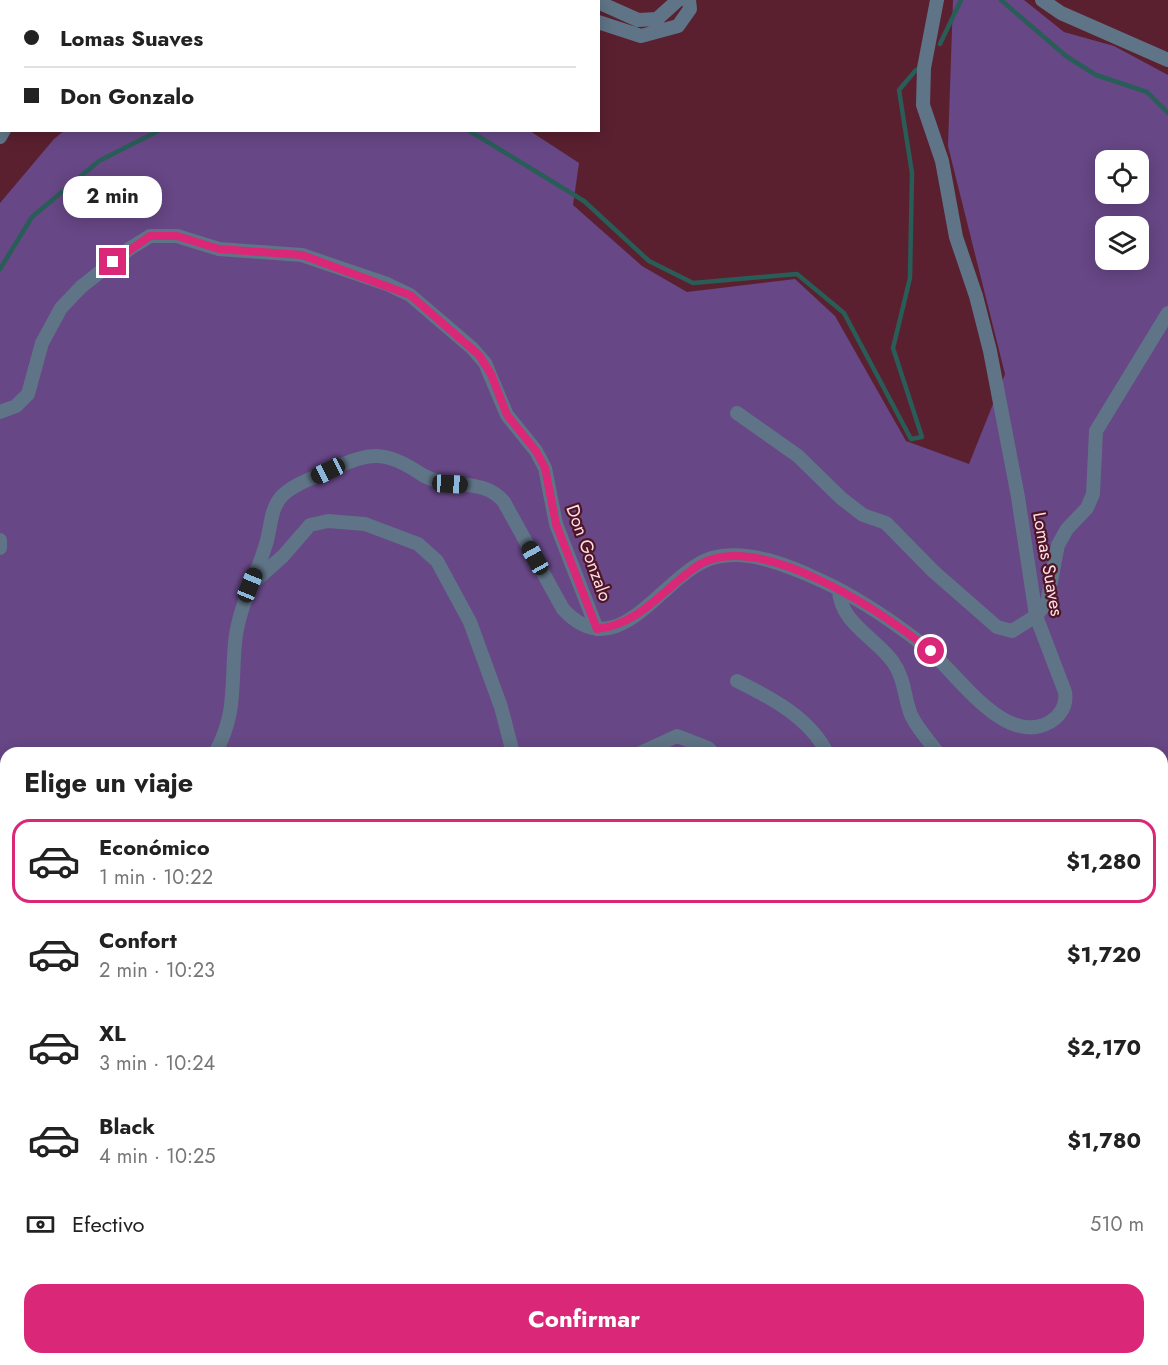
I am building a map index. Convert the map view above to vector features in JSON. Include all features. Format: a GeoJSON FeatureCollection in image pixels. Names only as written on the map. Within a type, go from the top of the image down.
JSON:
{"type":"FeatureCollection","features":[{"type":"Feature","properties":{"kind":"street"},"geometry":{"type":"LineString","coordinates":[[600,2],[638,20],[657,20],[678,0]]}},
{"type":"Feature","properties":{"kind":"street"},"geometry":{"type":"LineString","coordinates":[[600,23],[641,36],[678,26],[690,9],[688,0]]}},
{"type":"Feature","properties":{"kind":"street","name":"Lomas Suaves"},"geometry":{"type":"LineString","coordinates":[[597,629],[634,617],[692,569],[720,557],[749,557],[785,567],[839,590],[931,651],[990,710],[1011,723],[1024,727],[1038,726],[1051,721],[1060,713],[1066,697],[1036,616],[1018,497],[990,351],[976,296],[956,237],[942,161],[923,105],[924,68],[937,0]]}},
{"type":"Feature","properties":{"kind":"street"},"geometry":{"type":"LineString","coordinates":[[1042,0],[1061,13],[1168,60]]}},
{"type":"Feature","properties":{"kind":"street","name":"Don Gonzalo"},"geometry":{"type":"LineString","coordinates":[[0,412],[16,406],[28,394],[46,333],[70,297],[129,249],[150,236],[177,236],[219,249],[302,255],[387,284],[410,295],[472,348],[485,363],[507,415],[536,451],[545,468],[556,524],[597,629]]}},
{"type":"Feature","properties":{"kind":"street"},"geometry":{"type":"LineString","coordinates":[[737,413],[798,456],[841,498],[863,515],[886,523],[933,571],[996,627],[1012,631],[1036,616],[1044,608],[1049,596],[1058,545],[1067,528],[1087,508],[1093,494],[1096,431],[1168,313]]}},
{"type":"Feature","properties":{"kind":"street"},"geometry":{"type":"LineString","coordinates":[[218,747],[226,732],[232,709],[235,643],[240,612],[266,543],[274,510],[285,494],[352,461],[372,456],[387,456],[402,461],[433,480],[486,488],[499,496],[563,609],[575,622],[587,628],[597,629]]}},
{"type":"Feature","properties":{"kind":"street"},"geometry":{"type":"LineString","coordinates":[[250,585],[283,556],[310,525],[328,521],[365,524],[418,544],[437,561],[470,622],[501,707],[511,747]]}},
{"type":"Feature","properties":{"kind":"street"},"geometry":{"type":"LineString","coordinates":[[0,540],[0,548]]}},
{"type":"Feature","properties":{"kind":"street"},"geometry":{"type":"LineString","coordinates":[[839,590],[839,601],[849,617],[894,664],[905,686],[912,716],[934,747]]}},
{"type":"Feature","properties":{"kind":"street"},"geometry":{"type":"LineString","coordinates":[[737,681],[792,714],[812,732],[823,747]]}},
{"type":"Feature","properties":{"kind":"street"},"geometry":{"type":"LineString","coordinates":[[653,747],[677,736],[705,747]]}},
{"type":"Feature","properties":{"kind":"shaded area"},"geometry":{"type":"Polygon","coordinates":[[[953,0],[1024,0],[1064,32],[1114,46],[1168,75],[1168,747],[0,747],[0,203],[63,132],[532,132],[579,163],[573,205],[642,266],[687,292],[795,279],[835,316],[906,441],[969,464],[1005,374],[948,146],[953,0]]]}},
{"type":"Feature","properties":{"kind":"waterway"},"geometry":{"type":"LineString","coordinates":[[940,44],[961,0]]}},
{"type":"Feature","properties":{"kind":"waterway"},"geometry":{"type":"LineString","coordinates":[[1001,0],[1066,56],[1096,75],[1147,92],[1168,113]]}},
{"type":"Feature","properties":{"kind":"waterway"},"geometry":{"type":"LineString","coordinates":[[471,132],[584,201],[649,261],[693,283],[797,274],[844,313],[911,439],[922,437],[893,348],[910,278],[912,173],[899,90],[916,70]]}},
{"type":"Feature","properties":{"kind":"waterway"},"geometry":{"type":"LineString","coordinates":[[0,269],[32,217],[99,161],[156,132]]}},
{"type":"Feature","properties":{"kind":"route"},"geometry":{"type":"LineString","coordinates":[[113,262],[150,236],[177,236],[219,249],[302,255],[334,268],[387,284],[410,295],[479,355],[491,374],[507,415],[536,451],[545,468],[556,524],[597,629],[634,617],[701,563],[710,559],[735,556],[749,557],[785,567],[827,583],[855,599],[931,651]]}}]}
